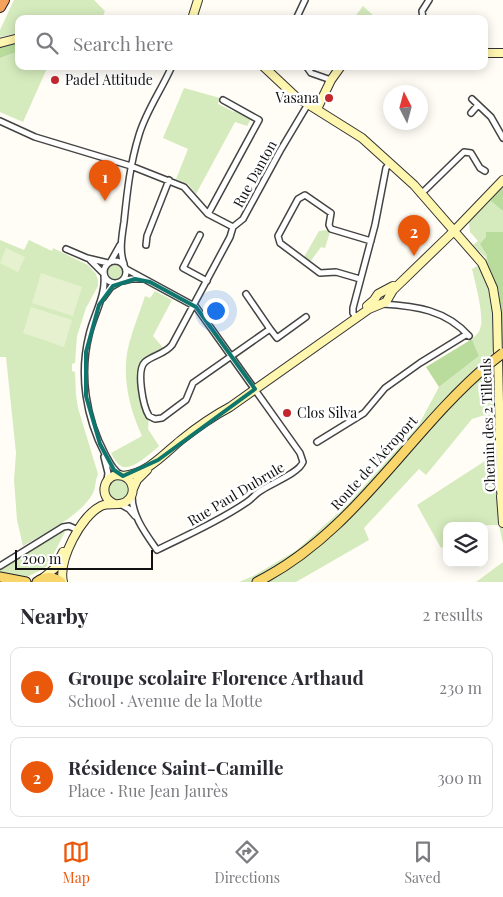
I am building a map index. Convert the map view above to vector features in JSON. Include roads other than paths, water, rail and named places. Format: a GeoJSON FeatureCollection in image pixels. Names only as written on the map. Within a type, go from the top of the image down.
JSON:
{"type":"FeatureCollection","features":[{"type":"Feature","properties":{"kind":"highway"},"geometry":{"type":"LineString","coordinates":[[0,7],[4,0]]}},
{"type":"Feature","properties":{"kind":"main road"},"geometry":{"type":"LineString","coordinates":[[193,15],[198,0]]}},
{"type":"Feature","properties":{"kind":"main road"},"geometry":{"type":"LineString","coordinates":[[0,43],[15,39]]}},
{"type":"Feature","properties":{"kind":"main road"},"geometry":{"type":"LineString","coordinates":[[488,53],[503,53]]}},
{"type":"Feature","properties":{"kind":"main road","name":"Chemin des 2 Tilleuls"},"geometry":{"type":"LineString","coordinates":[[267,70],[288,91],[360,136],[390,163],[477,256],[487,272],[495,298],[501,351],[501,491],[503,501]]}},
{"type":"Feature","properties":{"kind":"main road"},"geometry":{"type":"LineString","coordinates":[[317,109],[331,80],[338,70]]}},
{"type":"Feature","properties":{"kind":"main road"},"geometry":{"type":"LineString","coordinates":[[30,582],[51,577],[62,582],[65,561],[76,529],[97,508],[107,504],[118,504],[127,501],[137,480],[182,440],[255,390],[356,316],[372,302],[382,299],[391,287],[454,231],[503,180]]}},
{"type":"Feature","properties":{"kind":"main road","name":"Route de l'Aéroport"},"geometry":{"type":"LineString","coordinates":[[257,582],[303,554],[331,530],[357,505],[445,405],[501,351]]}},
{"type":"Feature","properties":{"kind":"main road"},"geometry":{"type":"LineString","coordinates":[[39,581],[58,564],[76,529],[101,498],[105,487],[113,476],[123,476],[138,472],[158,460]]}},
{"type":"Feature","properties":{"kind":"main road"},"geometry":{"type":"LineString","coordinates":[[123,476],[130,481],[133,490]]}},
{"type":"Feature","properties":{"kind":"main road"},"geometry":{"type":"LineString","coordinates":[[105,487],[108,500],[118,504]]}},
{"type":"Feature","properties":{"kind":"main road"},"geometry":{"type":"LineString","coordinates":[[501,491],[503,523]]}},
{"type":"Feature","properties":{"kind":"main road"},"geometry":{"type":"LineString","coordinates":[[0,576],[26,582]]}},
{"type":"Feature","properties":{"kind":"street"},"geometry":{"type":"LineString","coordinates":[[298,15],[305,0]]}},
{"type":"Feature","properties":{"kind":"street"},"geometry":{"type":"LineString","coordinates":[[422,0],[424,6],[423,15]]}},
{"type":"Feature","properties":{"kind":"street"},"geometry":{"type":"LineString","coordinates":[[424,6],[429,0]]}},
{"type":"Feature","properties":{"kind":"street"},"geometry":{"type":"LineString","coordinates":[[99,305],[109,290],[125,276],[122,239],[131,166],[140,131],[170,70]]}},
{"type":"Feature","properties":{"kind":"street"},"geometry":{"type":"LineString","coordinates":[[309,70],[312,73],[331,80]]}},
{"type":"Feature","properties":{"kind":"street"},"geometry":{"type":"LineString","coordinates":[[472,99],[491,117],[503,138]]}},
{"type":"Feature","properties":{"kind":"street"},"geometry":{"type":"LineString","coordinates":[[208,214],[259,120],[223,100]]}},
{"type":"Feature","properties":{"kind":"street","name":"Rue Danton"},"geometry":{"type":"LineString","coordinates":[[231,356],[193,383],[184,401],[159,419],[152,419],[149,416],[141,385],[140,372],[142,366],[147,360],[169,349],[207,281],[230,237],[233,227],[243,219],[308,104]]}},
{"type":"Feature","properties":{"kind":"street"},"geometry":{"type":"LineString","coordinates":[[471,113],[478,105]]}},
{"type":"Feature","properties":{"kind":"street"},"geometry":{"type":"LineString","coordinates":[[0,121],[35,137],[131,166],[185,187],[208,214],[233,227]]}},
{"type":"Feature","properties":{"kind":"street"},"geometry":{"type":"LineString","coordinates":[[421,194],[464,152],[471,153],[480,168],[485,171]]}},
{"type":"Feature","properties":{"kind":"street"},"geometry":{"type":"LineString","coordinates":[[356,316],[353,308],[371,241],[386,168],[390,163]]}},
{"type":"Feature","properties":{"kind":"street"},"geometry":{"type":"LineString","coordinates":[[146,245],[147,236],[169,180]]}},
{"type":"Feature","properties":{"kind":"street"},"geometry":{"type":"LineString","coordinates":[[360,279],[336,272],[320,273],[280,242],[278,236],[298,199],[304,195],[331,213],[329,225],[331,229],[371,241]]}},
{"type":"Feature","properties":{"kind":"street"},"geometry":{"type":"LineString","coordinates":[[200,235],[183,268],[207,281]]}},
{"type":"Feature","properties":{"kind":"street"},"geometry":{"type":"LineString","coordinates":[[105,487],[107,470],[90,416],[84,378],[85,356],[88,335],[105,285],[104,268],[116,254],[122,239]]}},
{"type":"Feature","properties":{"kind":"street"},"geometry":{"type":"LineString","coordinates":[[66,249],[87,258],[109,262],[118,261],[145,280],[194,305],[255,390]]}},
{"type":"Feature","properties":{"kind":"street"},"geometry":{"type":"LineString","coordinates":[[87,258],[99,268],[110,282],[131,279],[145,280]]}},
{"type":"Feature","properties":{"kind":"street"},"geometry":{"type":"LineString","coordinates":[[246,294],[277,338],[306,317]]}},
{"type":"Feature","properties":{"kind":"street"},"geometry":{"type":"LineString","coordinates":[[316,442],[364,413],[385,388],[420,363],[468,336],[450,321],[434,312],[382,299]]}},
{"type":"Feature","properties":{"kind":"street"},"geometry":{"type":"LineString","coordinates":[[231,356],[270,328]]}},
{"type":"Feature","properties":{"kind":"street","name":"Rue Paul Dubrule"},"geometry":{"type":"LineString","coordinates":[[118,504],[129,509],[157,550],[195,533],[299,468],[303,462],[301,456],[255,390]]}},
{"type":"Feature","properties":{"kind":"street"},"geometry":{"type":"LineString","coordinates":[[100,444],[112,467],[123,476]]}},
{"type":"Feature","properties":{"kind":"street","name":"Rue Paul Dubrule"},"geometry":{"type":"LineString","coordinates":[[133,490],[133,506],[139,521]]}},
{"type":"Feature","properties":{"kind":"street"},"geometry":{"type":"LineString","coordinates":[[0,566],[63,527],[68,526],[76,529]]}},
{"type":"Feature","properties":{"kind":"place","name":"Padel Attitude"},"geometry":{"type":"Point","coordinates":[55,80]}},
{"type":"Feature","properties":{"kind":"place","name":"Vasana"},"geometry":{"type":"Point","coordinates":[329,98]}},
{"type":"Feature","properties":{"kind":"place","name":"Groupe scolaire Florence Arthaud"},"geometry":{"type":"Point","coordinates":[105,201]}},
{"type":"Feature","properties":{"kind":"place","name":"Résidence Saint-Camille"},"geometry":{"type":"Point","coordinates":[414,256]}},
{"type":"Feature","properties":{"kind":"place","name":"Clos Silva"},"geometry":{"type":"Point","coordinates":[287,413]}}]}
